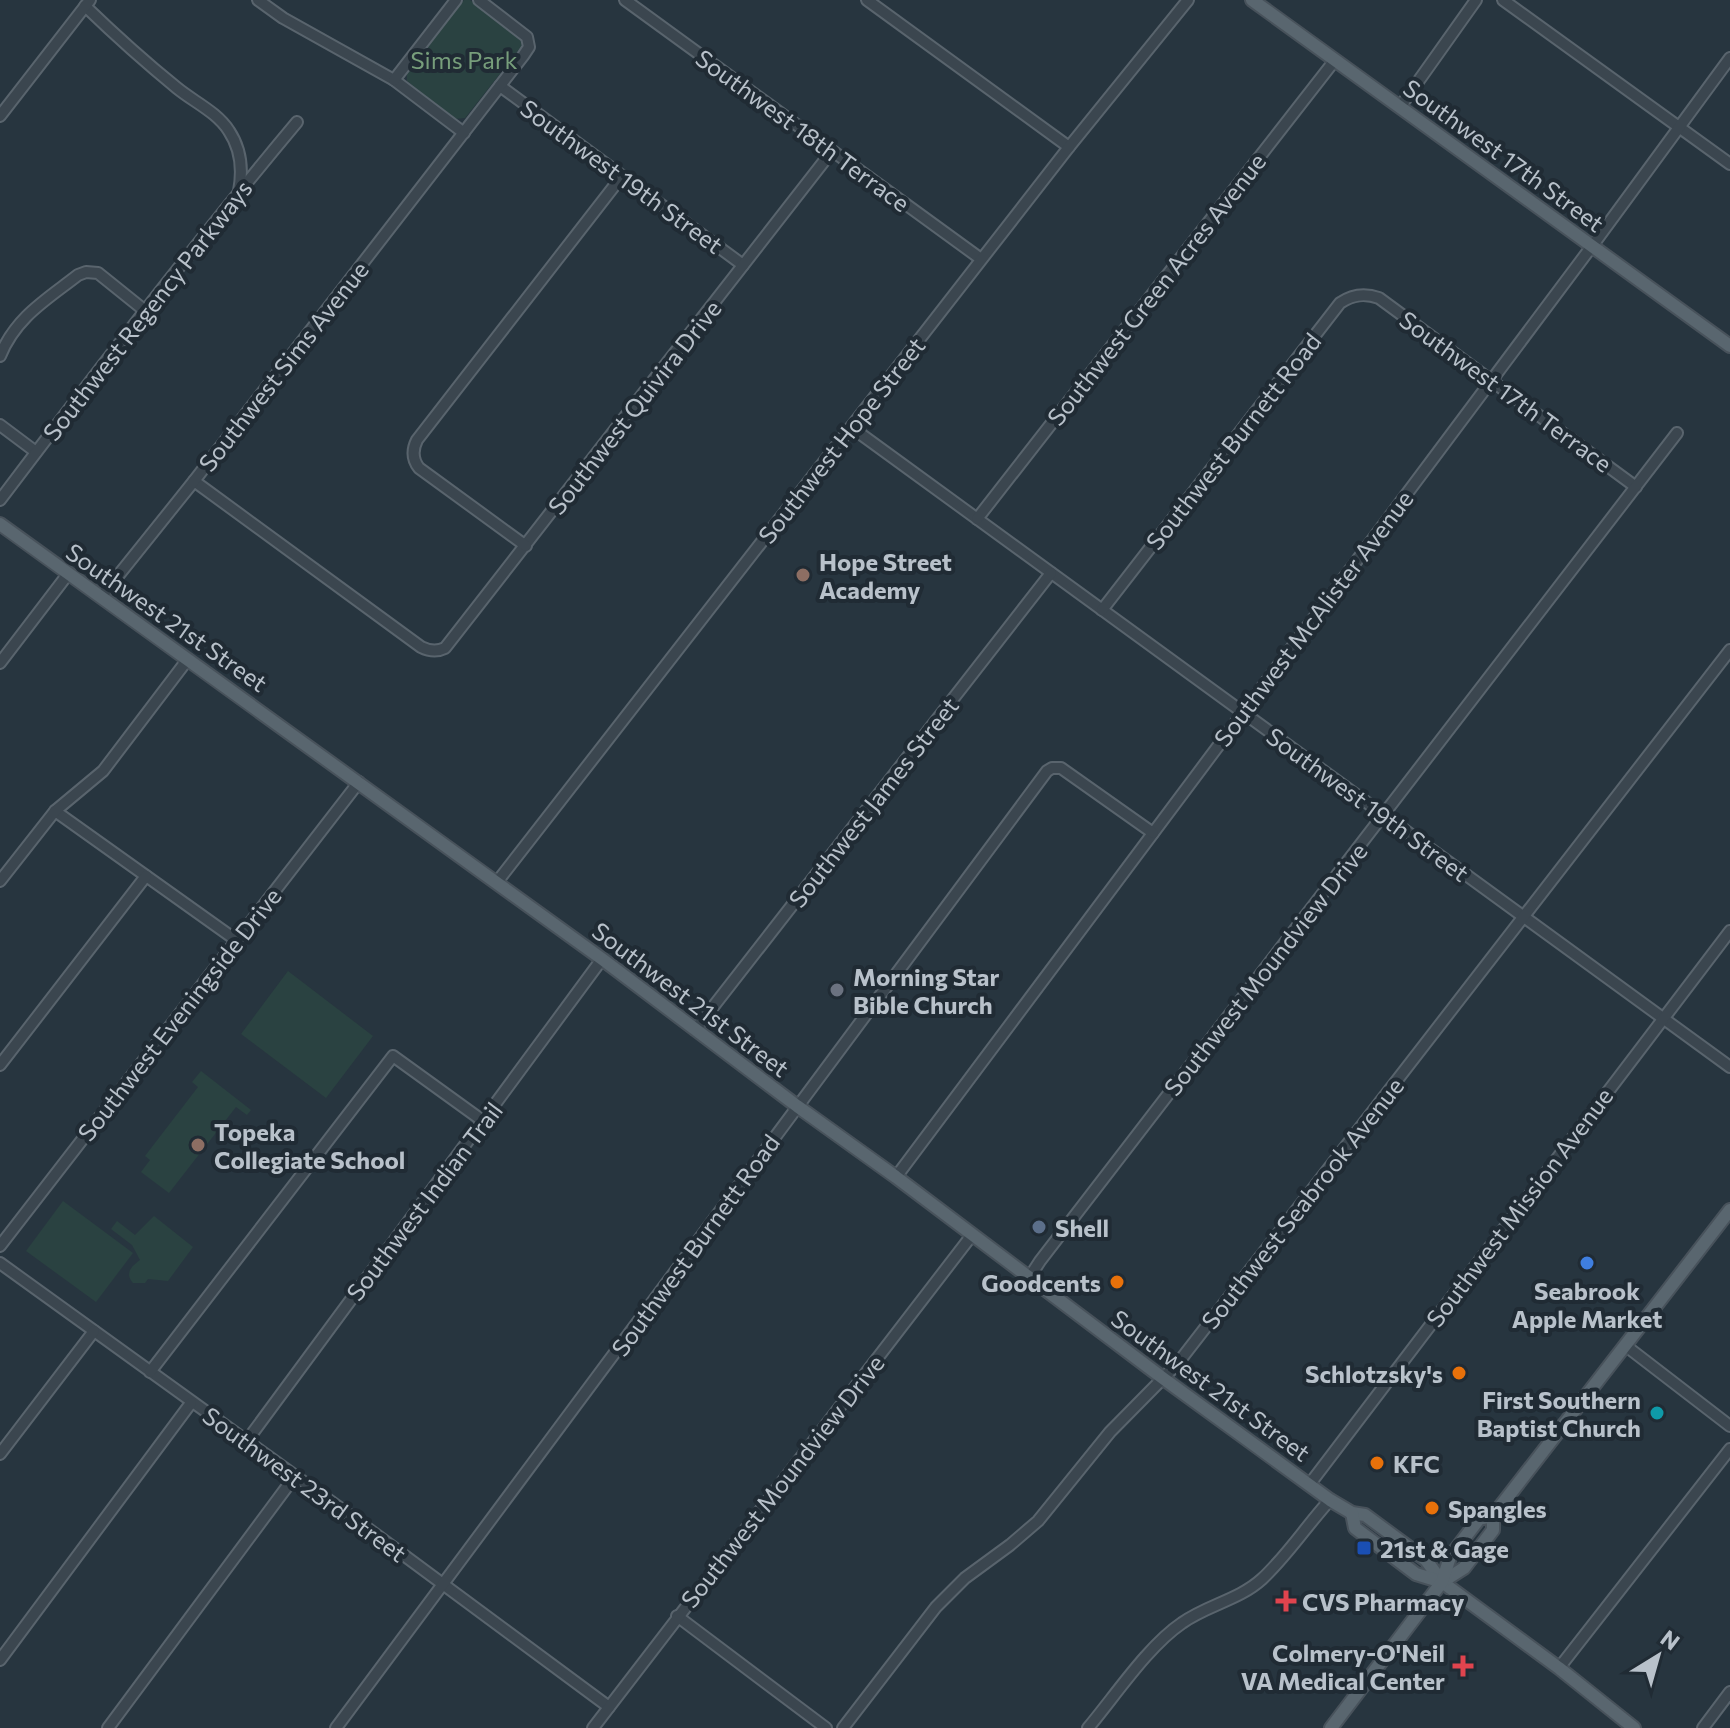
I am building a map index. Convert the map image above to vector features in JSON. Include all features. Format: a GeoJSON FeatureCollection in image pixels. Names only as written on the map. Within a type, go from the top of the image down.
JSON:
{"type":"FeatureCollection","features":[{"type":"Feature","properties":{"kind":"main road","name":"Southwest 17th Street"},"geometry":{"type":"LineString","coordinates":[[1252,0],[1730,346]]}},
{"type":"Feature","properties":{"kind":"main road","name":"Southwest 21st Street"},"geometry":{"type":"LineString","coordinates":[[0,524],[602,959],[1309,1485],[1352,1513],[1365,1515],[1426,1560],[1442,1582],[1634,1728]]}},
{"type":"Feature","properties":{"kind":"main road"},"geometry":{"type":"LineString","coordinates":[[1331,1728],[1442,1582],[1450,1557],[1479,1519],[1493,1516],[1730,1210]]}},
{"type":"Feature","properties":{"kind":"street"},"geometry":{"type":"LineString","coordinates":[[394,80],[456,0]]}},
{"type":"Feature","properties":{"kind":"street","name":"Southwest Sims Avenue"},"geometry":{"type":"LineString","coordinates":[[101,597],[529,47],[524,33],[479,0]]}},
{"type":"Feature","properties":{"kind":"street","name":"Southwest 18th Terrace"},"geometry":{"type":"LineString","coordinates":[[625,0],[981,259]]}},
{"type":"Feature","properties":{"kind":"street"},"geometry":{"type":"LineString","coordinates":[[867,0],[1069,147]]}},
{"type":"Feature","properties":{"kind":"street","name":"Southwest Hope Street"},"geometry":{"type":"LineString","coordinates":[[497,882],[981,259],[1188,0]]}},
{"type":"Feature","properties":{"kind":"street"},"geometry":{"type":"LineString","coordinates":[[1400,107],[1476,0]]}},
{"type":"Feature","properties":{"kind":"street"},"geometry":{"type":"LineString","coordinates":[[1503,0],[1730,164]]}},
{"type":"Feature","properties":{"kind":"street"},"geometry":{"type":"LineString","coordinates":[[262,1],[283,18],[394,80],[464,133]]}},
{"type":"Feature","properties":{"kind":"street"},"geometry":{"type":"LineString","coordinates":[[0,116],[88,3],[145,62],[229,130],[240,157],[239,191]]}},
{"type":"Feature","properties":{"kind":"street","name":"Southwest McAlister Avenue"},"geometry":{"type":"LineString","coordinates":[[896,1177],[1730,58]]}},
{"type":"Feature","properties":{"kind":"street","name":"Southwest Green Acres Avenue"},"geometry":{"type":"LineString","coordinates":[[977,519],[1335,60]]}},
{"type":"Feature","properties":{"kind":"street","name":"Southwest 19th Street"},"geometry":{"type":"LineString","coordinates":[[500,86],[743,265]]}},
{"type":"Feature","properties":{"kind":"street","name":"Southwest Regency Parkways"},"geometry":{"type":"LineString","coordinates":[[0,500],[144,310],[297,122]]}},
{"type":"Feature","properties":{"kind":"street","name":"Southwest Quivira Drive"},"geometry":{"type":"LineString","coordinates":[[194,481],[427,650],[445,648],[832,151]]}},
{"type":"Feature","properties":{"kind":"street"},"geometry":{"type":"LineString","coordinates":[[526,546],[419,468],[413,447],[622,176]]}},
{"type":"Feature","properties":{"kind":"street"},"geometry":{"type":"LineString","coordinates":[[0,356],[10,335],[24,317],[86,272],[98,273],[144,310]]}},
{"type":"Feature","properties":{"kind":"street","name":"Southwest Burnett Road"},"geometry":{"type":"LineString","coordinates":[[1102,610],[1340,303],[1354,295],[1376,296]]}},
{"type":"Feature","properties":{"kind":"street","name":"Southwest 17th Terrace"},"geometry":{"type":"LineString","coordinates":[[1376,296],[1636,487]]}},
{"type":"Feature","properties":{"kind":"street"},"geometry":{"type":"LineString","coordinates":[[0,425],[36,452]]}},
{"type":"Feature","properties":{"kind":"street","name":"Southwest 19th Street"},"geometry":{"type":"LineString","coordinates":[[851,427],[1730,1067]]}},
{"type":"Feature","properties":{"kind":"street","name":"Southwest Moundview Drive"},"geometry":{"type":"LineString","coordinates":[[1029,1278],[1677,433]]}},
{"type":"Feature","properties":{"kind":"street","name":"Southwest James Street"},"geometry":{"type":"LineString","coordinates":[[695,1030],[1051,573]]}},
{"type":"Feature","properties":{"kind":"street"},"geometry":{"type":"LineString","coordinates":[[0,663],[68,574]]}},
{"type":"Feature","properties":{"kind":"street","name":"Southwest Seabrook Avenue"},"geometry":{"type":"LineString","coordinates":[[843,1728],[936,1607],[983,1563],[1038,1521],[1122,1419],[1164,1379],[1730,650]]}},
{"type":"Feature","properties":{"kind":"street"},"geometry":{"type":"LineString","coordinates":[[0,881],[55,811],[103,771],[188,659]]}},
{"type":"Feature","properties":{"kind":"street","name":"Southwest Burnett Road"},"geometry":{"type":"LineString","coordinates":[[336,1728],[1047,771],[1061,768],[1153,833]]}},
{"type":"Feature","properties":{"kind":"street","name":"Southwest Eveningside Drive"},"geometry":{"type":"LineString","coordinates":[[0,1246],[359,782]]}},
{"type":"Feature","properties":{"kind":"street"},"geometry":{"type":"LineString","coordinates":[[55,811],[236,940]]}},
{"type":"Feature","properties":{"kind":"street"},"geometry":{"type":"LineString","coordinates":[[0,1065],[146,876]]}},
{"type":"Feature","properties":{"kind":"street","name":"Southwest Mission Avenue"},"geometry":{"type":"LineString","coordinates":[[1309,1485],[1730,931]]}},
{"type":"Feature","properties":{"kind":"street","name":"Southwest Indian Trail"},"geometry":{"type":"LineString","coordinates":[[246,1442],[602,959]]}},
{"type":"Feature","properties":{"kind":"street"},"geometry":{"type":"LineString","coordinates":[[150,1372],[393,1056],[483,1121]]}},
{"type":"Feature","properties":{"kind":"street","name":"Southwest Moundview Drive"},"geometry":{"type":"LineString","coordinates":[[593,1728],[972,1235]]}},
{"type":"Feature","properties":{"kind":"street","name":"Southwest 23rd Street"},"geometry":{"type":"LineString","coordinates":[[0,1263],[609,1707]]}},
{"type":"Feature","properties":{"kind":"street"},"geometry":{"type":"LineString","coordinates":[[0,1454],[94,1331]]}},
{"type":"Feature","properties":{"kind":"street"},"geometry":{"type":"LineString","coordinates":[[1626,1346],[1730,1426]]}},
{"type":"Feature","properties":{"kind":"street"},"geometry":{"type":"LineString","coordinates":[[0,1660],[191,1403]]}},
{"type":"Feature","properties":{"kind":"street"},"geometry":{"type":"LineString","coordinates":[[1559,1668],[1730,1449]]}},
{"type":"Feature","properties":{"kind":"street"},"geometry":{"type":"LineString","coordinates":[[108,1728],[295,1476]]}},
{"type":"Feature","properties":{"kind":"street"},"geometry":{"type":"LineString","coordinates":[[1088,1728],[1158,1643],[1193,1616],[1260,1581],[1330,1500]]}},
{"type":"Feature","properties":{"kind":"street"},"geometry":{"type":"LineString","coordinates":[[677,1616],[826,1728]]}},
{"type":"Feature","properties":{"kind":"street"},"geometry":{"type":"LineString","coordinates":[[1703,1728],[1730,1692]]}},
{"type":"Feature","properties":{"kind":"green space","name":"Sims Park"},"geometry":{"type":"Polygon","coordinates":[[[464,0],[470,0],[522,38],[523,42],[465,118],[454,119],[407,81],[407,71],[464,0]]]}},
{"type":"Feature","properties":{"kind":"green space"},"geometry":{"type":"Polygon","coordinates":[[[288,971],[373,1036],[326,1098],[241,1034],[288,971]]]}},
{"type":"Feature","properties":{"kind":"green space"},"geometry":{"type":"Polygon","coordinates":[[[201,1071],[251,1110],[247,1115],[236,1107],[169,1193],[141,1172],[150,1160],[145,1156],[198,1087],[192,1082],[201,1071]]]}},
{"type":"Feature","properties":{"kind":"green space"},"geometry":{"type":"Polygon","coordinates":[[[63,1201],[133,1253],[96,1302],[26,1251],[63,1201]]]}},
{"type":"Feature","properties":{"kind":"green space"},"geometry":{"type":"Polygon","coordinates":[[[154,1216],[193,1247],[168,1281],[148,1279],[145,1283],[133,1283],[129,1273],[140,1260],[132,1245],[111,1229],[117,1221],[135,1235],[154,1216]]]}},
{"type":"Feature","properties":{"kind":"place","name":"Hope Street Academy"},"geometry":{"type":"Point","coordinates":[803,575]}},
{"type":"Feature","properties":{"kind":"place","name":"Morning Star Bible Church"},"geometry":{"type":"Point","coordinates":[837,990]}},
{"type":"Feature","properties":{"kind":"place","name":"Topeka Collegiate School"},"geometry":{"type":"Point","coordinates":[198,1145]}},
{"type":"Feature","properties":{"kind":"place","name":"Shell"},"geometry":{"type":"Point","coordinates":[1039,1227]}},
{"type":"Feature","properties":{"kind":"place","name":"Seabrook Apple Market"},"geometry":{"type":"Point","coordinates":[1587,1263]}},
{"type":"Feature","properties":{"kind":"place","name":"Goodcents"},"geometry":{"type":"Point","coordinates":[1117,1282]}},
{"type":"Feature","properties":{"kind":"place","name":"Schlotzsky's"},"geometry":{"type":"Point","coordinates":[1459,1373]}},
{"type":"Feature","properties":{"kind":"place","name":"First Southern Baptist Church"},"geometry":{"type":"Point","coordinates":[1657,1413]}},
{"type":"Feature","properties":{"kind":"place","name":"KFC"},"geometry":{"type":"Point","coordinates":[1377,1463]}},
{"type":"Feature","properties":{"kind":"place","name":"Spangles"},"geometry":{"type":"Point","coordinates":[1432,1508]}},
{"type":"Feature","properties":{"kind":"place","name":"21st & Gage"},"geometry":{"type":"Point","coordinates":[1364,1548]}},
{"type":"Feature","properties":{"kind":"place","name":"CVS Pharmacy"},"geometry":{"type":"Point","coordinates":[1286,1601]}},
{"type":"Feature","properties":{"kind":"place","name":"Colmery-O'Neil VA Medical Center"},"geometry":{"type":"Point","coordinates":[1463,1666]}}]}
